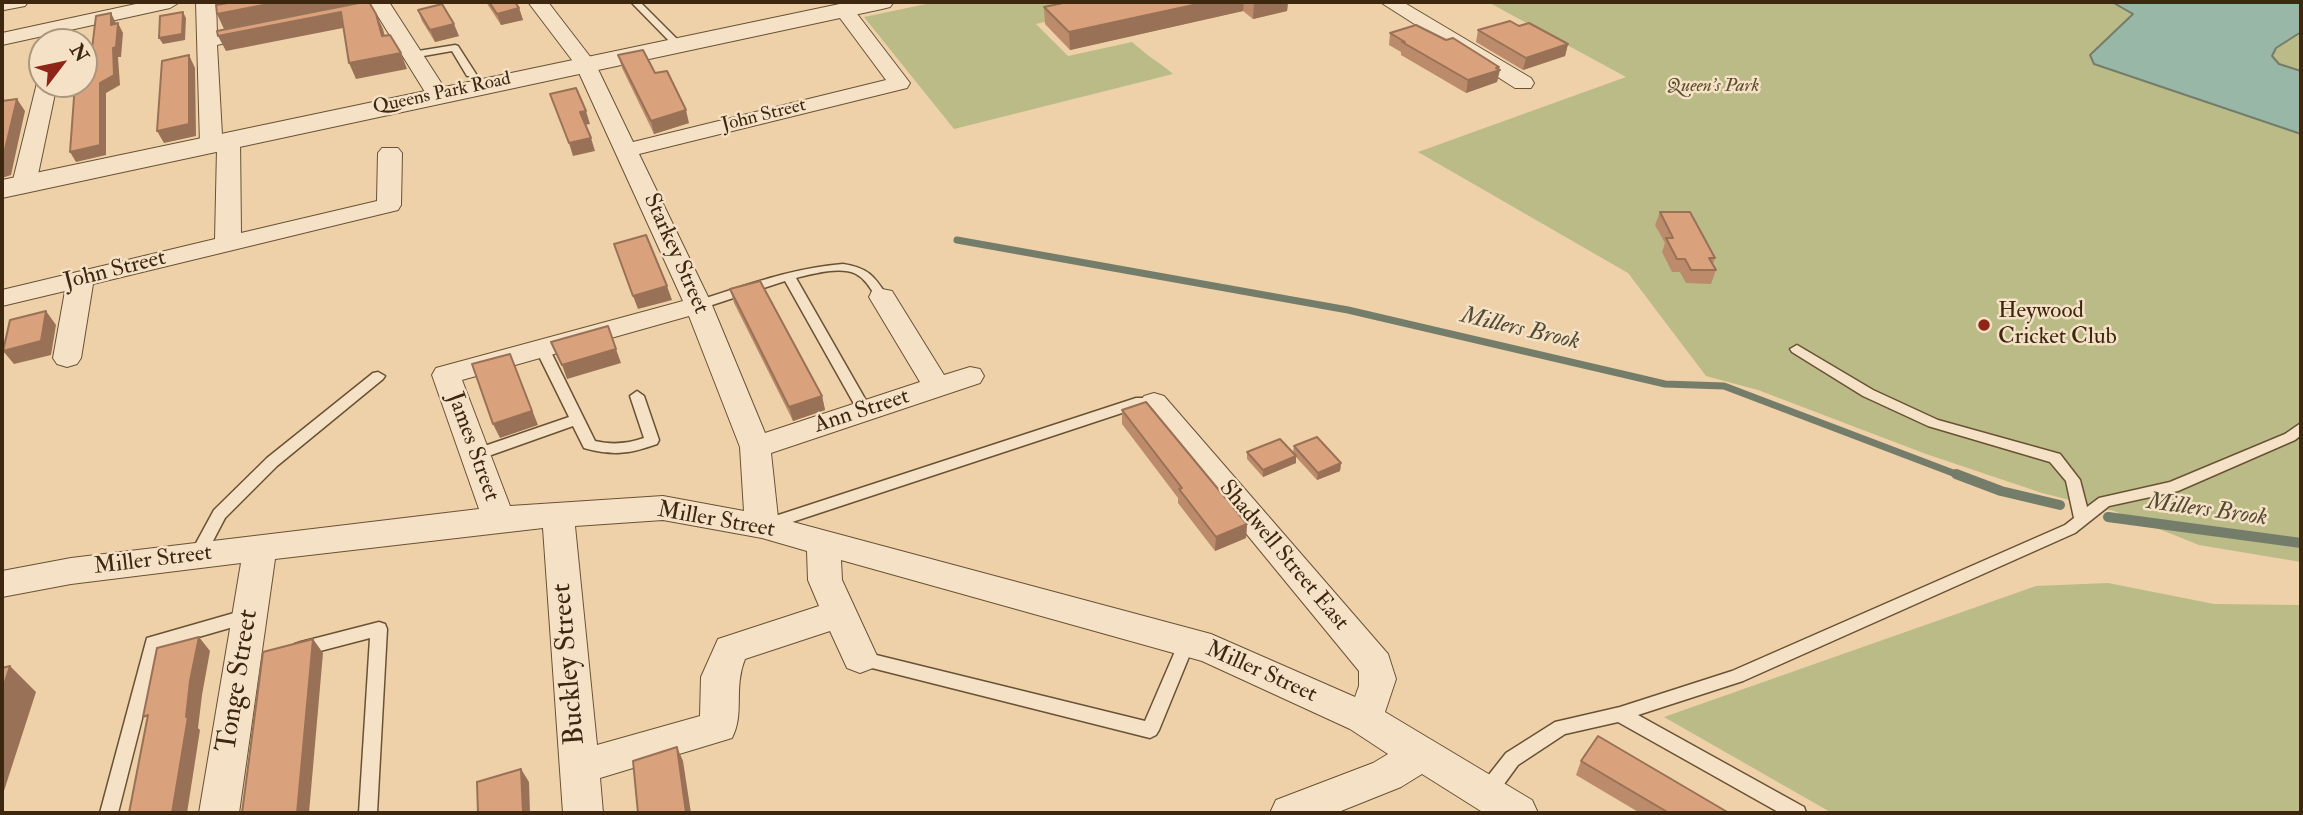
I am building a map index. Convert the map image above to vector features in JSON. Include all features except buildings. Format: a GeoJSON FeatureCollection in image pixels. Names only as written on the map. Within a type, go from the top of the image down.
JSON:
{"type":"FeatureCollection","features":[{"type":"Feature","properties":{"kind":"street"},"geometry":{"type":"LineString","coordinates":[[71,24],[73,2]]}},
{"type":"Feature","properties":{"kind":"street"},"geometry":{"type":"LineString","coordinates":[[2,39],[170,2]]}},
{"type":"Feature","properties":{"kind":"street"},"geometry":{"type":"LineString","coordinates":[[206,2],[207,53],[220,142],[228,243]]}},
{"type":"Feature","properties":{"kind":"street","name":"Starkey Street"},"geometry":{"type":"LineString","coordinates":[[538,2],[585,63],[698,304],[755,447],[762,526]]}},
{"type":"Feature","properties":{"kind":"street","name":"Queens Park Road"},"geometry":{"type":"LineString","coordinates":[[13,186],[882,2]]}},
{"type":"Feature","properties":{"kind":"street"},"geometry":{"type":"LineString","coordinates":[[314,19],[380,4],[438,95]]}},
{"type":"Feature","properties":{"kind":"street"},"geometry":{"type":"LineString","coordinates":[[1398,6],[1426,5]]}},
{"type":"Feature","properties":{"kind":"street"},"geometry":{"type":"LineString","coordinates":[[1398,6],[1523,83]]}},
{"type":"Feature","properties":{"kind":"street","name":"John Street"},"geometry":{"type":"LineString","coordinates":[[628,150],[900,83],[844,10]]}},
{"type":"Feature","properties":{"kind":"street"},"geometry":{"type":"LineString","coordinates":[[207,53],[274,27]]}},
{"type":"Feature","properties":{"kind":"street"},"geometry":{"type":"LineString","coordinates":[[13,186],[36,98]]}},
{"type":"Feature","properties":{"kind":"street","name":"John Street"},"geometry":{"type":"LineString","coordinates":[[2,298],[389,205],[390,152]]}},
{"type":"Feature","properties":{"kind":"street"},"geometry":{"type":"LineString","coordinates":[[67,358],[80,281]]}},
{"type":"Feature","properties":{"kind":"street"},"geometry":{"type":"LineString","coordinates":[[882,298],[937,387]]}},
{"type":"Feature","properties":{"kind":"street"},"geometry":{"type":"LineString","coordinates":[[542,348],[698,304]]}},
{"type":"Feature","properties":{"kind":"street","name":"James Street"},"geometry":{"type":"LineString","coordinates":[[499,519],[446,375],[542,348]]}},
{"type":"Feature","properties":{"kind":"street","name":"Ann Street"},"geometry":{"type":"LineString","coordinates":[[755,447],[970,376]]}},
{"type":"Feature","properties":{"kind":"street","name":"Shadwell Street East"},"geometry":{"type":"LineString","coordinates":[[1154,403],[1375,665],[1380,678],[1378,688],[1363,718]]}},
{"type":"Feature","properties":{"kind":"street","name":"Miller Street"},"geometry":{"type":"LineString","coordinates":[[2,584],[71,571],[499,519],[663,508],[762,526],[1211,649],[1363,718],[1502,803]]}},
{"type":"Feature","properties":{"kind":"street","name":"Buckley Street"},"geometry":{"type":"LineString","coordinates":[[558,514],[583,813]]}},
{"type":"Feature","properties":{"kind":"street"},"geometry":{"type":"LineString","coordinates":[[823,543],[825,580],[860,658]]}},
{"type":"Feature","properties":{"kind":"street","name":"Tonge Street"},"geometry":{"type":"LineString","coordinates":[[219,813],[248,663],[250,615],[260,549]]}},
{"type":"Feature","properties":{"kind":"street"},"geometry":{"type":"LineString","coordinates":[[579,767],[719,727],[719,677],[732,649],[841,613]]}},
{"type":"Feature","properties":{"kind":"street"},"geometry":{"type":"LineString","coordinates":[[1290,813],[1387,775],[1423,753]]}},
{"type":"Feature","properties":{"kind":"lane"},"geometry":{"type":"LineString","coordinates":[[635,2],[677,44]]}},
{"type":"Feature","properties":{"kind":"lane"},"geometry":{"type":"LineString","coordinates":[[412,55],[445,47],[455,48],[471,74]]}},
{"type":"Feature","properties":{"kind":"lane"},"geometry":{"type":"LineString","coordinates":[[698,304],[811,271],[848,268],[871,280],[882,298]]}},
{"type":"Feature","properties":{"kind":"lane"},"geometry":{"type":"LineString","coordinates":[[789,277],[865,411]]}},
{"type":"Feature","properties":{"kind":"lane"},"geometry":{"type":"LineString","coordinates":[[542,348],[575,421],[589,444],[598,448],[633,447],[649,443],[652,440],[637,396]]}},
{"type":"Feature","properties":{"kind":"lane"},"geometry":{"type":"LineString","coordinates":[[1797,349],[1868,393],[1933,423],[1994,443],[2055,458],[2073,480],[2082,520]]}},
{"type":"Feature","properties":{"kind":"lane"},"geometry":{"type":"LineString","coordinates":[[197,556],[219,514],[272,462],[378,376]]}},
{"type":"Feature","properties":{"kind":"lane"},"geometry":{"type":"LineString","coordinates":[[762,526],[1136,403],[1154,403]]}},
{"type":"Feature","properties":{"kind":"lane"},"geometry":{"type":"LineString","coordinates":[[475,455],[575,421]]}},
{"type":"Feature","properties":{"kind":"lane"},"geometry":{"type":"LineString","coordinates":[[1502,803],[1512,759],[1561,727],[1620,714],[1737,676],[2070,528],[2104,502],[2173,487],[2290,437],[2301,428]]}},
{"type":"Feature","properties":{"kind":"lane"},"geometry":{"type":"LineString","coordinates":[[108,813],[153,643],[250,615]]}},
{"type":"Feature","properties":{"kind":"lane"},"geometry":{"type":"LineString","coordinates":[[279,654],[379,629],[368,813]]}},
{"type":"Feature","properties":{"kind":"lane"},"geometry":{"type":"LineString","coordinates":[[860,658],[1150,730],[1187,642]]}},
{"type":"Feature","properties":{"kind":"lane"},"geometry":{"type":"LineString","coordinates":[[1620,714],[1797,813]]}},
{"type":"Feature","properties":{"kind":"green space"},"geometry":{"type":"Polygon","coordinates":[[[936,2],[1091,2],[1101,9],[1036,24],[1068,56],[1132,42],[1173,74],[954,129],[864,17],[936,2]]]}},
{"type":"Feature","properties":{"kind":"green space","name":"Heywood Cricket Club"},"geometry":{"type":"Polygon","coordinates":[[[1488,2],[2301,2],[2301,562],[2199,545],[2114,511],[2042,493],[1926,454],[1758,390],[1706,376],[1628,273],[1418,152],[1626,77],[1488,2]]]}},
{"type":"Feature","properties":{"kind":"green space"},"geometry":{"type":"Polygon","coordinates":[[[2108,583],[2214,604],[2301,605],[2301,813],[1832,813],[1664,717],[2036,586],[2108,583]]]}},
{"type":"Feature","properties":{"kind":"shaded area"},"geometry":{"type":"Polygon","coordinates":[[[2112,2],[2301,2],[2301,32],[2276,48],[2272,56],[2279,64],[2301,71],[2301,134],[2094,64],[2090,55],[2133,14],[2112,2]]]}},
{"type":"Feature","properties":{"kind":"waterway","name":"Millers Brook"},"geometry":{"type":"LineString","coordinates":[[957,240],[1348,310],[1665,384],[1724,386],[1961,476]]}},
{"type":"Feature","properties":{"kind":"waterway","name":"Millers Brook"},"geometry":{"type":"LineString","coordinates":[[1956,474],[2001,491],[2060,505]]}},
{"type":"Feature","properties":{"kind":"waterway","name":"Millers Brook"},"geometry":{"type":"LineString","coordinates":[[2108,517],[2301,543]]}},
{"type":"Feature","properties":{"kind":"place","name":"Heywood Cricket Club"},"geometry":{"type":"Point","coordinates":[1984,325]}},
{"type":"Feature","properties":{"kind":"park label","name":"Queen's Park"},"geometry":{"type":"Point","coordinates":[1713,87]}}]}
